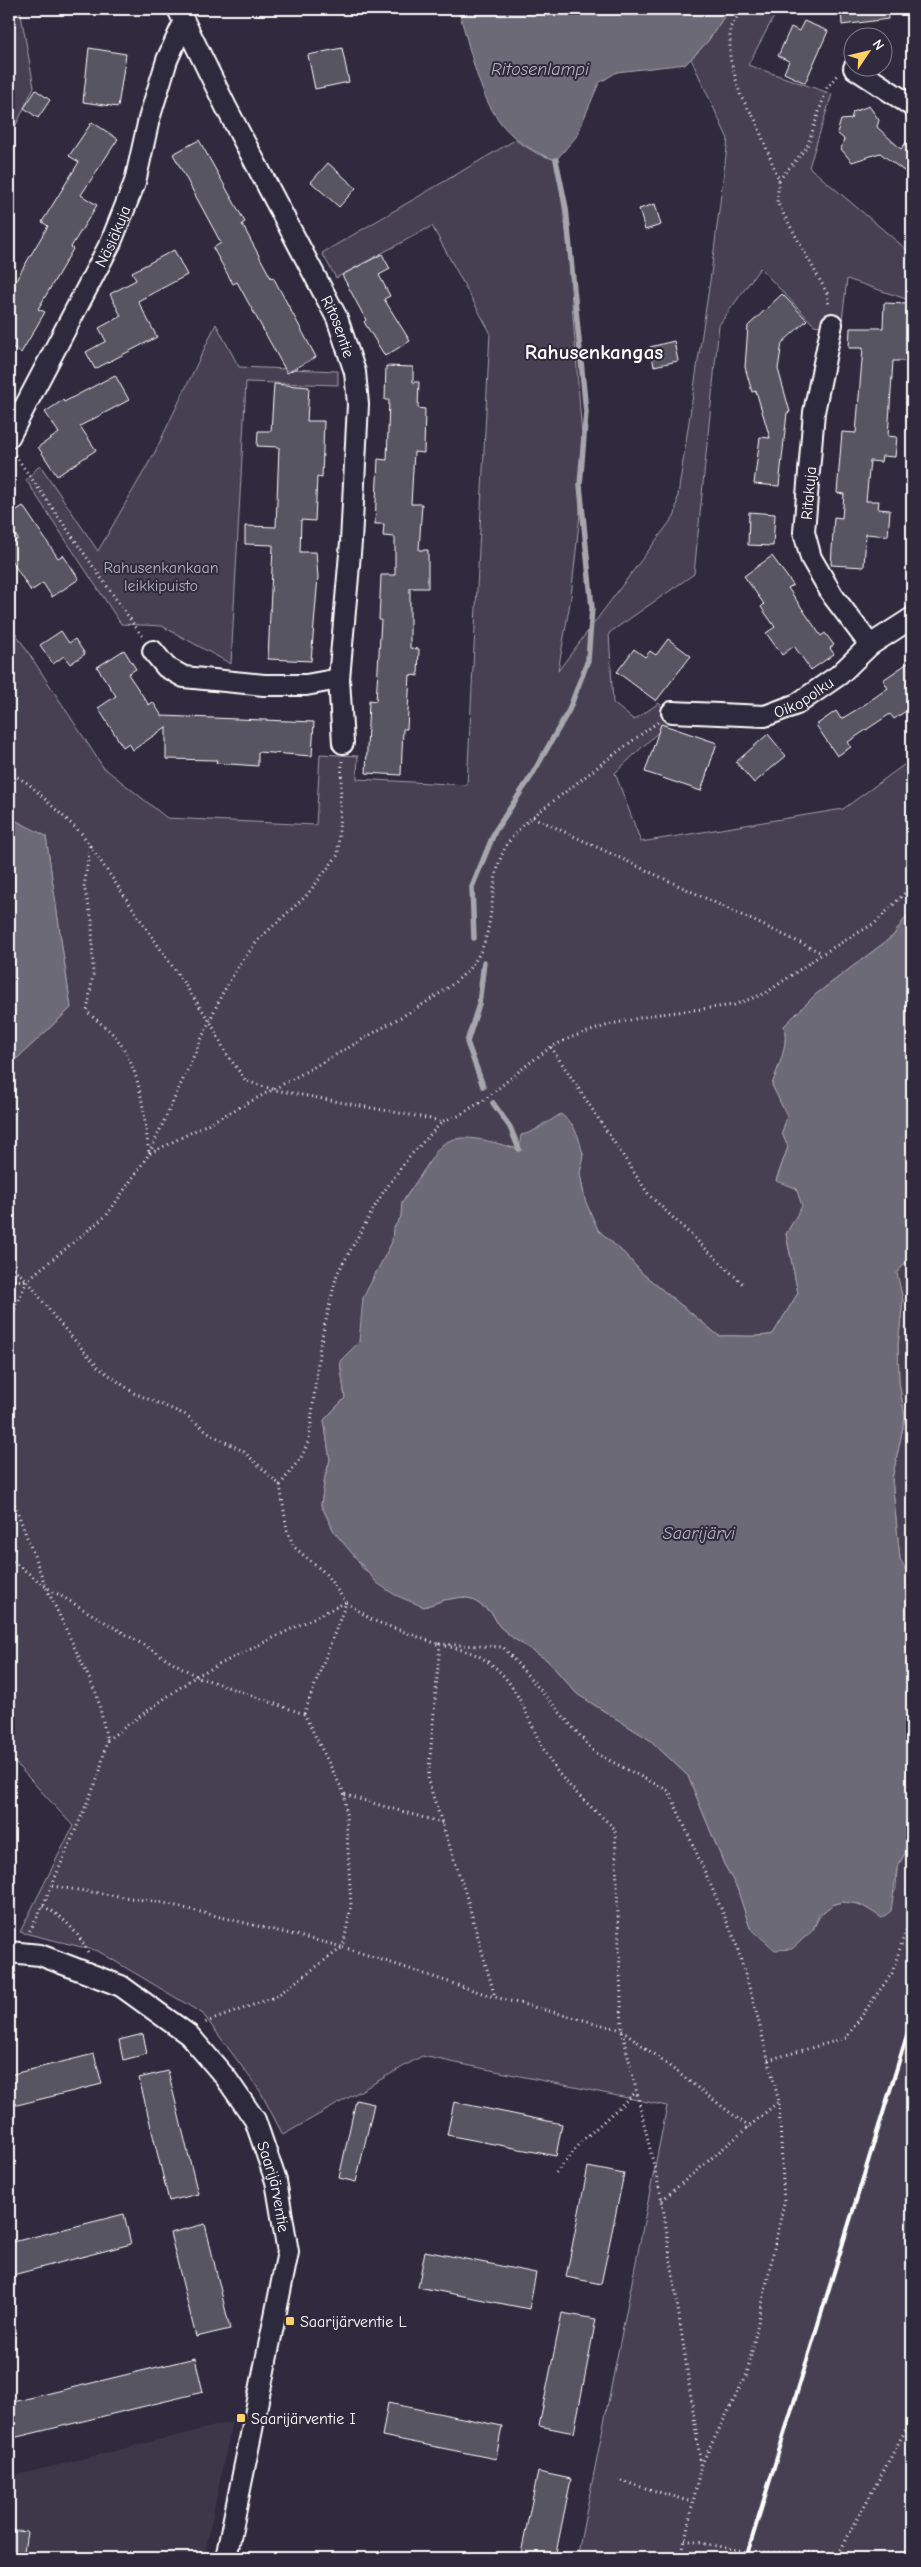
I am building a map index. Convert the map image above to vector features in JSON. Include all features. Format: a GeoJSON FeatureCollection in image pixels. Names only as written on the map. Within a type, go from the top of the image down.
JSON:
{"type":"FeatureCollection","features":[{"type":"Feature","properties":{"kind":"street","name":"Näsiäkuja"},"geometry":{"type":"LineString","coordinates":[[12,446],[111,242],[135,182],[149,119],[181,15]]}},
{"type":"Feature","properties":{"kind":"street","name":"Ritosentie"},"geometry":{"type":"LineString","coordinates":[[181,15],[226,107],[337,318],[355,372],[358,404],[339,679],[342,743]]}},
{"type":"Feature","properties":{"kind":"street"},"geometry":{"type":"LineString","coordinates":[[869,78],[912,106]]}},
{"type":"Feature","properties":{"kind":"street","name":"Ritakuja"},"geometry":{"type":"LineString","coordinates":[[832,324],[814,412],[804,532],[811,558],[833,596],[870,645]]}},
{"type":"Feature","properties":{"kind":"street","name":"Oikopolku"},"geometry":{"type":"LineString","coordinates":[[672,712],[765,716],[797,704],[839,675],[870,645],[912,618]]}},
{"type":"Feature","properties":{"kind":"street"},"geometry":{"type":"LineString","coordinates":[[153,650],[166,667],[184,677],[264,685],[306,685],[339,679]]}},
{"type":"Feature","properties":{"kind":"street","name":"Saarijärventie"},"geometry":{"type":"LineString","coordinates":[[9,1952],[40,1954],[121,1986],[189,2035],[226,2078],[255,2120],[276,2181],[288,2252],[226,2558]]}},
{"type":"Feature","properties":{"kind":"path"},"geometry":{"type":"LineString","coordinates":[[742,9],[730,28],[730,58],[741,96],[755,119],[779,180],[777,202],[827,293],[832,324]]}},
{"type":"Feature","properties":{"kind":"path"},"geometry":{"type":"LineString","coordinates":[[779,180],[807,147],[827,88],[844,72]]}},
{"type":"Feature","properties":{"kind":"path"},"geometry":{"type":"LineString","coordinates":[[12,446],[153,650]]}},
{"type":"Feature","properties":{"kind":"path"},"geometry":{"type":"LineString","coordinates":[[149,1154],[275,1090],[413,1010],[452,984],[472,965],[483,944],[492,912],[496,873],[506,846],[533,817],[672,712]]}},
{"type":"Feature","properties":{"kind":"path"},"geometry":{"type":"LineString","coordinates":[[9,1322],[27,1280],[107,1215],[149,1154],[176,1091],[239,965],[260,938],[306,896],[338,855],[342,743]]}},
{"type":"Feature","properties":{"kind":"path"},"geometry":{"type":"LineString","coordinates":[[9,772],[29,784],[82,834],[211,1023],[226,1053],[246,1080],[275,1090],[443,1122]]}},
{"type":"Feature","properties":{"kind":"path"},"geometry":{"type":"LineString","coordinates":[[533,817],[822,954]]}},
{"type":"Feature","properties":{"kind":"path"},"geometry":{"type":"LineString","coordinates":[[90,846],[84,887],[92,929],[93,975],[87,1011],[117,1038],[130,1060],[140,1085],[149,1154]]}},
{"type":"Feature","properties":{"kind":"path"},"geometry":{"type":"LineString","coordinates":[[280,1485],[302,1456],[309,1440],[320,1345],[337,1274],[382,1194],[408,1158],[443,1122],[458,1116],[484,1100],[551,1047],[572,1037],[612,1024],[653,1015],[734,1005],[773,989],[822,954],[875,923],[912,886]]}},
{"type":"Feature","properties":{"kind":"path"},"geometry":{"type":"LineString","coordinates":[[551,1047],[648,1195],[745,1286]]}},
{"type":"Feature","properties":{"kind":"path"},"geometry":{"type":"LineString","coordinates":[[9,1265],[27,1280],[56,1319],[98,1367],[134,1393],[186,1414],[212,1435],[243,1450],[280,1485],[287,1530],[294,1547],[325,1574],[346,1602],[372,1620],[440,1644],[473,1653],[507,1678],[521,1700],[550,1760],[577,1793],[615,1829],[622,2030],[662,2200],[701,2465]]}},
{"type":"Feature","properties":{"kind":"path"},"geometry":{"type":"LineString","coordinates":[[9,1281],[27,1280]]}},
{"type":"Feature","properties":{"kind":"path"},"geometry":{"type":"LineString","coordinates":[[9,1490],[46,1587],[98,1695],[108,1740],[98,1775],[52,1886],[29,1932]]}},
{"type":"Feature","properties":{"kind":"path"},"geometry":{"type":"LineString","coordinates":[[9,1558],[46,1587],[196,1676],[304,1714],[345,1795],[351,1906],[343,1947],[275,1997],[201,2024]]}},
{"type":"Feature","properties":{"kind":"path"},"geometry":{"type":"LineString","coordinates":[[108,1740],[196,1676],[346,1602]]}},
{"type":"Feature","properties":{"kind":"path"},"geometry":{"type":"LineString","coordinates":[[304,1714],[346,1602]]}},
{"type":"Feature","properties":{"kind":"path"},"geometry":{"type":"LineString","coordinates":[[440,1644],[428,1781],[466,1895],[495,1997]]}},
{"type":"Feature","properties":{"kind":"path"},"geometry":{"type":"LineString","coordinates":[[440,1644],[503,1647],[595,1753],[669,1791],[735,1940],[768,2060],[779,2102],[784,2203],[747,2374],[701,2465],[680,2558]]}},
{"type":"Feature","properties":{"kind":"path"},"geometry":{"type":"LineString","coordinates":[[345,1795],[442,1822]]}},
{"type":"Feature","properties":{"kind":"path"},"geometry":{"type":"LineString","coordinates":[[52,1886],[164,1903],[343,1947],[495,1997],[622,2030],[749,2127]]}},
{"type":"Feature","properties":{"kind":"path"},"geometry":{"type":"LineString","coordinates":[[43,1906],[63,1918],[81,1937],[91,1958]]}},
{"type":"Feature","properties":{"kind":"path"},"geometry":{"type":"LineString","coordinates":[[768,2060],[846,2038],[892,1974],[912,1912]]}},
{"type":"Feature","properties":{"kind":"path"},"geometry":{"type":"LineString","coordinates":[[556,2173],[583,2140],[636,2092]]}},
{"type":"Feature","properties":{"kind":"path"},"geometry":{"type":"LineString","coordinates":[[662,2200],[779,2102]]}},
{"type":"Feature","properties":{"kind":"path"},"geometry":{"type":"LineString","coordinates":[[836,2558],[912,2418]]}},
{"type":"Feature","properties":{"kind":"path"},"geometry":{"type":"LineString","coordinates":[[621,2481],[693,2502]]}},
{"type":"Feature","properties":{"kind":"path"},"geometry":{"type":"LineString","coordinates":[[685,2540],[748,2552],[839,2553]]}},
{"type":"Feature","properties":{"kind":"path"},"geometry":{"type":"LineString","coordinates":[[839,2553],[843,2558]]}},
{"type":"Feature","properties":{"kind":"shaded area"},"geometry":{"type":"Polygon","coordinates":[[[232,2422],[204,2558],[9,2558],[9,2477],[232,2422]]]}},
{"type":"Feature","properties":{"kind":"green space"},"geometry":{"type":"Polygon","coordinates":[[[9,9],[20,9],[34,87],[9,140],[9,9]]]}},
{"type":"Feature","properties":{"kind":"green space"},"geometry":{"type":"Polygon","coordinates":[[[729,9],[778,9],[748,65],[832,94],[809,167],[912,254],[912,301],[847,279],[841,329],[814,325],[760,268],[719,325],[694,574],[609,633],[613,703],[634,720],[659,703],[671,720],[615,773],[641,842],[843,809],[912,759],[912,908],[893,936],[815,995],[784,1026],[784,1049],[772,1085],[787,1116],[782,1133],[788,1147],[776,1180],[796,1188],[803,1206],[786,1234],[798,1293],[773,1334],[719,1336],[643,1274],[625,1254],[598,1230],[585,1201],[580,1174],[583,1154],[572,1124],[544,1123],[530,1134],[519,1149],[460,1138],[422,1174],[402,1202],[401,1217],[393,1229],[392,1242],[385,1259],[373,1276],[359,1342],[340,1361],[345,1398],[324,1420],[330,1460],[325,1477],[321,1505],[335,1533],[356,1556],[362,1568],[424,1607],[444,1600],[462,1597],[472,1599],[492,1613],[499,1626],[513,1638],[547,1660],[577,1694],[650,1740],[688,1776],[724,1864],[737,1888],[750,1928],[813,1930],[819,1918],[826,1910],[842,1902],[861,1906],[882,1918],[896,1889],[897,1868],[912,1840],[912,2558],[577,2558],[667,2106],[422,2056],[283,2135],[260,2091],[203,2014],[98,1951],[20,1932],[73,1826],[9,1756],[9,1066],[71,1008],[46,837],[9,817],[9,623],[103,767],[167,818],[316,825],[320,754],[358,756],[357,779],[467,785],[490,332],[432,226],[336,278],[322,253],[515,140],[538,154],[556,160],[567,236],[582,436],[580,514],[571,597],[558,671],[675,515],[711,274],[728,139],[691,59],[708,41],[729,9]]]}},
{"type":"Feature","properties":{"kind":"green space","name":"Rahusenkankaan leikkipuisto"},"geometry":{"type":"Polygon","coordinates":[[[216,324],[239,367],[338,371],[338,385],[246,382],[231,664],[162,626],[121,624],[26,480],[40,465],[98,551],[155,452],[216,324]]]}},
{"type":"Feature","properties":{"kind":"green space"},"geometry":{"type":"Polygon","coordinates":[[[912,1255],[912,1581],[900,1559],[892,1479],[905,1418],[899,1382],[898,1345],[903,1300],[896,1273],[912,1255]]]}},
{"type":"Feature","properties":{"kind":"water","name":"Ritosenlampi"},"geometry":{"type":"Polygon","coordinates":[[[458,9],[729,9],[708,41],[686,64],[617,72],[599,83],[576,137],[556,160],[531,149],[512,135],[498,119],[478,79],[458,9]]]}},
{"type":"Feature","properties":{"kind":"water"},"geometry":{"type":"Polygon","coordinates":[[[9,817],[46,836],[71,1008],[9,1066],[9,817]]]}},
{"type":"Feature","properties":{"kind":"water","name":"Saarijärvi"},"geometry":{"type":"Polygon","coordinates":[[[912,908],[912,1255],[897,1273],[903,1300],[898,1345],[899,1382],[905,1418],[892,1479],[900,1559],[912,1581],[912,1840],[897,1868],[891,1911],[882,1918],[860,1904],[843,1902],[834,1904],[819,1915],[813,1930],[792,1949],[775,1950],[750,1928],[737,1888],[724,1864],[688,1776],[650,1740],[577,1694],[547,1660],[513,1638],[499,1626],[492,1613],[472,1599],[462,1597],[444,1600],[424,1607],[395,1595],[377,1583],[335,1533],[321,1505],[325,1477],[330,1460],[324,1420],[345,1398],[340,1361],[359,1342],[363,1298],[392,1242],[393,1229],[401,1217],[402,1203],[438,1149],[446,1142],[465,1138],[488,1141],[519,1149],[521,1135],[536,1129],[561,1114],[572,1124],[578,1136],[583,1154],[580,1174],[585,1200],[598,1230],[625,1254],[643,1274],[719,1336],[773,1334],[798,1293],[786,1234],[802,1206],[796,1188],[776,1181],[788,1147],[782,1133],[787,1116],[772,1085],[784,1048],[784,1026],[815,995],[893,936],[912,908]]]}},
{"type":"Feature","properties":{"kind":"building"},"geometry":{"type":"Polygon","coordinates":[[[841,9],[887,9],[888,19],[842,25],[841,9]]]}},
{"type":"Feature","properties":{"kind":"building"},"geometry":{"type":"Polygon","coordinates":[[[804,21],[828,31],[805,83],[784,73],[789,61],[778,56],[791,27],[799,31],[804,21]]]}},
{"type":"Feature","properties":{"kind":"building"},"geometry":{"type":"Polygon","coordinates":[[[89,48],[126,54],[118,107],[83,102],[89,48]]]}},
{"type":"Feature","properties":{"kind":"building"},"geometry":{"type":"Polygon","coordinates":[[[342,48],[349,82],[315,89],[308,55],[342,48]]]}},
{"type":"Feature","properties":{"kind":"building"},"geometry":{"type":"Polygon","coordinates":[[[36,90],[50,100],[38,118],[24,108],[36,90]]]}},
{"type":"Feature","properties":{"kind":"building"},"geometry":{"type":"Polygon","coordinates":[[[869,106],[879,120],[877,127],[901,149],[912,135],[912,177],[880,153],[852,162],[841,149],[844,139],[837,133],[841,120],[851,119],[853,112],[869,106]]]}},
{"type":"Feature","properties":{"kind":"building"},"geometry":{"type":"Polygon","coordinates":[[[92,122],[118,139],[81,195],[97,205],[71,247],[73,249],[38,309],[45,312],[21,353],[9,345],[9,298],[15,287],[13,285],[48,226],[42,222],[79,162],[69,156],[92,122]]]}},
{"type":"Feature","properties":{"kind":"building"},"geometry":{"type":"Polygon","coordinates":[[[199,140],[245,222],[242,224],[271,278],[273,277],[316,357],[287,373],[237,282],[233,284],[213,248],[221,243],[173,154],[199,140]]]}},
{"type":"Feature","properties":{"kind":"building"},"geometry":{"type":"Polygon","coordinates":[[[328,163],[356,188],[339,207],[311,182],[328,163]]]}},
{"type":"Feature","properties":{"kind":"building"},"geometry":{"type":"Polygon","coordinates":[[[655,204],[661,225],[645,230],[639,209],[655,204]]]}},
{"type":"Feature","properties":{"kind":"building"},"geometry":{"type":"Polygon","coordinates":[[[174,250],[187,275],[138,301],[157,337],[95,369],[86,352],[106,341],[99,328],[121,316],[110,294],[136,280],[132,272],[174,250]]]}},
{"type":"Feature","properties":{"kind":"building"},"geometry":{"type":"Polygon","coordinates":[[[382,254],[390,269],[379,275],[390,296],[384,299],[410,341],[385,356],[364,322],[366,320],[342,275],[382,254]]]}},
{"type":"Feature","properties":{"kind":"building"},"geometry":{"type":"Polygon","coordinates":[[[782,294],[807,320],[782,343],[778,369],[790,412],[787,413],[779,486],[754,484],[760,437],[770,438],[756,391],[752,392],[745,367],[748,326],[782,294]]]}},
{"type":"Feature","properties":{"kind":"building"},"geometry":{"type":"Polygon","coordinates":[[[884,303],[908,304],[912,329],[906,361],[893,361],[888,436],[897,437],[895,457],[882,456],[881,462],[870,461],[866,501],[879,501],[878,509],[890,510],[888,536],[866,534],[864,567],[831,565],[834,517],[842,518],[844,494],[837,493],[842,432],[856,433],[863,348],[849,348],[850,328],[883,328],[884,303]]]}},
{"type":"Feature","properties":{"kind":"building"},"geometry":{"type":"Polygon","coordinates":[[[674,341],[678,361],[654,366],[650,347],[674,341]]]}},
{"type":"Feature","properties":{"kind":"building"},"geometry":{"type":"Polygon","coordinates":[[[386,366],[413,367],[413,382],[419,382],[418,408],[425,409],[424,453],[414,452],[411,504],[422,504],[419,550],[428,550],[428,588],[410,588],[410,648],[419,649],[418,676],[410,675],[407,729],[403,729],[401,775],[366,773],[369,700],[376,701],[381,620],[379,620],[381,575],[395,575],[395,537],[383,536],[384,524],[375,524],[378,459],[387,460],[389,400],[385,400],[386,366]]]}},
{"type":"Feature","properties":{"kind":"building"},"geometry":{"type":"Polygon","coordinates":[[[115,375],[129,400],[80,426],[96,450],[57,476],[38,447],[59,433],[45,412],[63,400],[64,402],[115,375]]]}},
{"type":"Feature","properties":{"kind":"building"},"geometry":{"type":"Polygon","coordinates":[[[274,384],[309,387],[307,421],[324,421],[322,478],[317,477],[315,521],[301,520],[300,552],[316,552],[318,577],[311,661],[268,659],[273,545],[245,544],[245,526],[276,527],[279,447],[257,446],[258,431],[271,431],[274,384]]]}},
{"type":"Feature","properties":{"kind":"building"},"geometry":{"type":"Polygon","coordinates":[[[23,506],[58,558],[63,555],[79,579],[52,597],[43,583],[31,591],[9,557],[9,545],[18,539],[9,525],[9,515],[23,506]]]}},
{"type":"Feature","properties":{"kind":"building"},"geometry":{"type":"Polygon","coordinates":[[[749,512],[775,514],[773,546],[748,545],[749,512]]]}},
{"type":"Feature","properties":{"kind":"building"},"geometry":{"type":"Polygon","coordinates":[[[772,556],[793,585],[788,588],[821,636],[825,633],[834,645],[830,648],[834,654],[811,670],[794,646],[782,655],[766,633],[775,627],[761,607],[764,604],[744,576],[772,556]]]}},
{"type":"Feature","properties":{"kind":"building"},"geometry":{"type":"Polygon","coordinates":[[[61,631],[69,643],[75,639],[85,654],[70,664],[64,656],[53,664],[40,645],[61,631]]]}},
{"type":"Feature","properties":{"kind":"building"},"geometry":{"type":"Polygon","coordinates":[[[668,639],[691,656],[656,701],[617,672],[634,649],[645,657],[650,651],[656,655],[668,639]]]}},
{"type":"Feature","properties":{"kind":"building"},"geometry":{"type":"Polygon","coordinates":[[[124,650],[136,669],[128,674],[149,705],[153,702],[162,716],[314,722],[312,756],[258,752],[258,766],[216,763],[217,760],[166,759],[166,727],[133,750],[129,743],[123,747],[98,708],[116,696],[97,667],[124,650]]]}},
{"type":"Feature","properties":{"kind":"building"},"geometry":{"type":"Polygon","coordinates":[[[912,660],[912,707],[894,719],[890,714],[848,742],[851,747],[837,756],[816,725],[836,711],[841,719],[861,707],[888,688],[883,680],[912,660]]]}},
{"type":"Feature","properties":{"kind":"building"},"geometry":{"type":"Polygon","coordinates":[[[661,724],[717,743],[701,791],[645,772],[661,724]]]}},
{"type":"Feature","properties":{"kind":"building"},"geometry":{"type":"Polygon","coordinates":[[[768,734],[786,756],[754,783],[736,762],[768,734]]]}},
{"type":"Feature","properties":{"kind":"building"},"geometry":{"type":"Polygon","coordinates":[[[143,2034],[147,2054],[123,2060],[119,2040],[143,2034]]]}},
{"type":"Feature","properties":{"kind":"building"},"geometry":{"type":"Polygon","coordinates":[[[94,2054],[102,2084],[9,2107],[9,2075],[94,2054]]]}},
{"type":"Feature","properties":{"kind":"building"},"geometry":{"type":"Polygon","coordinates":[[[168,2071],[198,2194],[169,2201],[139,2078],[168,2071]]]}},
{"type":"Feature","properties":{"kind":"building"},"geometry":{"type":"Polygon","coordinates":[[[356,2100],[374,2104],[356,2182],[339,2178],[356,2100]]]}},
{"type":"Feature","properties":{"kind":"building"},"geometry":{"type":"Polygon","coordinates":[[[454,2102],[562,2124],[556,2156],[447,2135],[454,2102]]]}},
{"type":"Feature","properties":{"kind":"building"},"geometry":{"type":"Polygon","coordinates":[[[588,2167],[624,2174],[601,2284],[566,2277],[588,2167]]]}},
{"type":"Feature","properties":{"kind":"building"},"geometry":{"type":"Polygon","coordinates":[[[124,2214],[131,2244],[9,2276],[9,2243],[124,2214]]]}},
{"type":"Feature","properties":{"kind":"building"},"geometry":{"type":"Polygon","coordinates":[[[205,2224],[230,2329],[196,2337],[170,2233],[205,2224]]]}},
{"type":"Feature","properties":{"kind":"building"},"geometry":{"type":"Polygon","coordinates":[[[425,2251],[536,2273],[529,2309],[418,2287],[425,2251]]]}},
{"type":"Feature","properties":{"kind":"building"},"geometry":{"type":"Polygon","coordinates":[[[562,2313],[596,2319],[574,2433],[539,2426],[562,2313]]]}},
{"type":"Feature","properties":{"kind":"building"},"geometry":{"type":"Polygon","coordinates":[[[195,2358],[203,2392],[9,2439],[9,2403],[195,2358]]]}},
{"type":"Feature","properties":{"kind":"building"},"geometry":{"type":"Polygon","coordinates":[[[388,2403],[502,2426],[496,2459],[382,2436],[388,2403]]]}},
{"type":"Feature","properties":{"kind":"building"},"geometry":{"type":"Polygon","coordinates":[[[538,2472],[571,2479],[555,2558],[520,2558],[538,2472]]]}},
{"type":"Feature","properties":{"kind":"building"},"geometry":{"type":"Polygon","coordinates":[[[9,2530],[27,2532],[23,2558],[9,2558],[9,2530]]]}},
{"type":"Feature","properties":{"kind":"waterway"},"geometry":{"type":"LineString","coordinates":[[474,938],[472,887],[495,831],[532,775],[569,710],[588,660],[592,608],[580,485],[586,412],[566,208],[556,160]]}},
{"type":"Feature","properties":{"kind":"waterway"},"geometry":{"type":"LineString","coordinates":[[483,1086],[467,1042],[479,1004],[484,962]]}},
{"type":"Feature","properties":{"kind":"waterway"},"geometry":{"type":"LineString","coordinates":[[493,1103],[510,1127],[519,1149]]}},
{"type":"Feature","properties":{"kind":"railway"},"geometry":{"type":"LineString","coordinates":[[746,2558],[912,2019]]}},
{"type":"Feature","properties":{"kind":"place","name":"Saarijärventie L"},"geometry":{"type":"Point","coordinates":[290,2321]}},
{"type":"Feature","properties":{"kind":"place","name":"Saarijärventie I"},"geometry":{"type":"Point","coordinates":[241,2418]}},
{"type":"Feature","properties":{"kind":"district","name":"Rahusenkangas"},"geometry":{"type":"Point","coordinates":[594,352]}}]}
